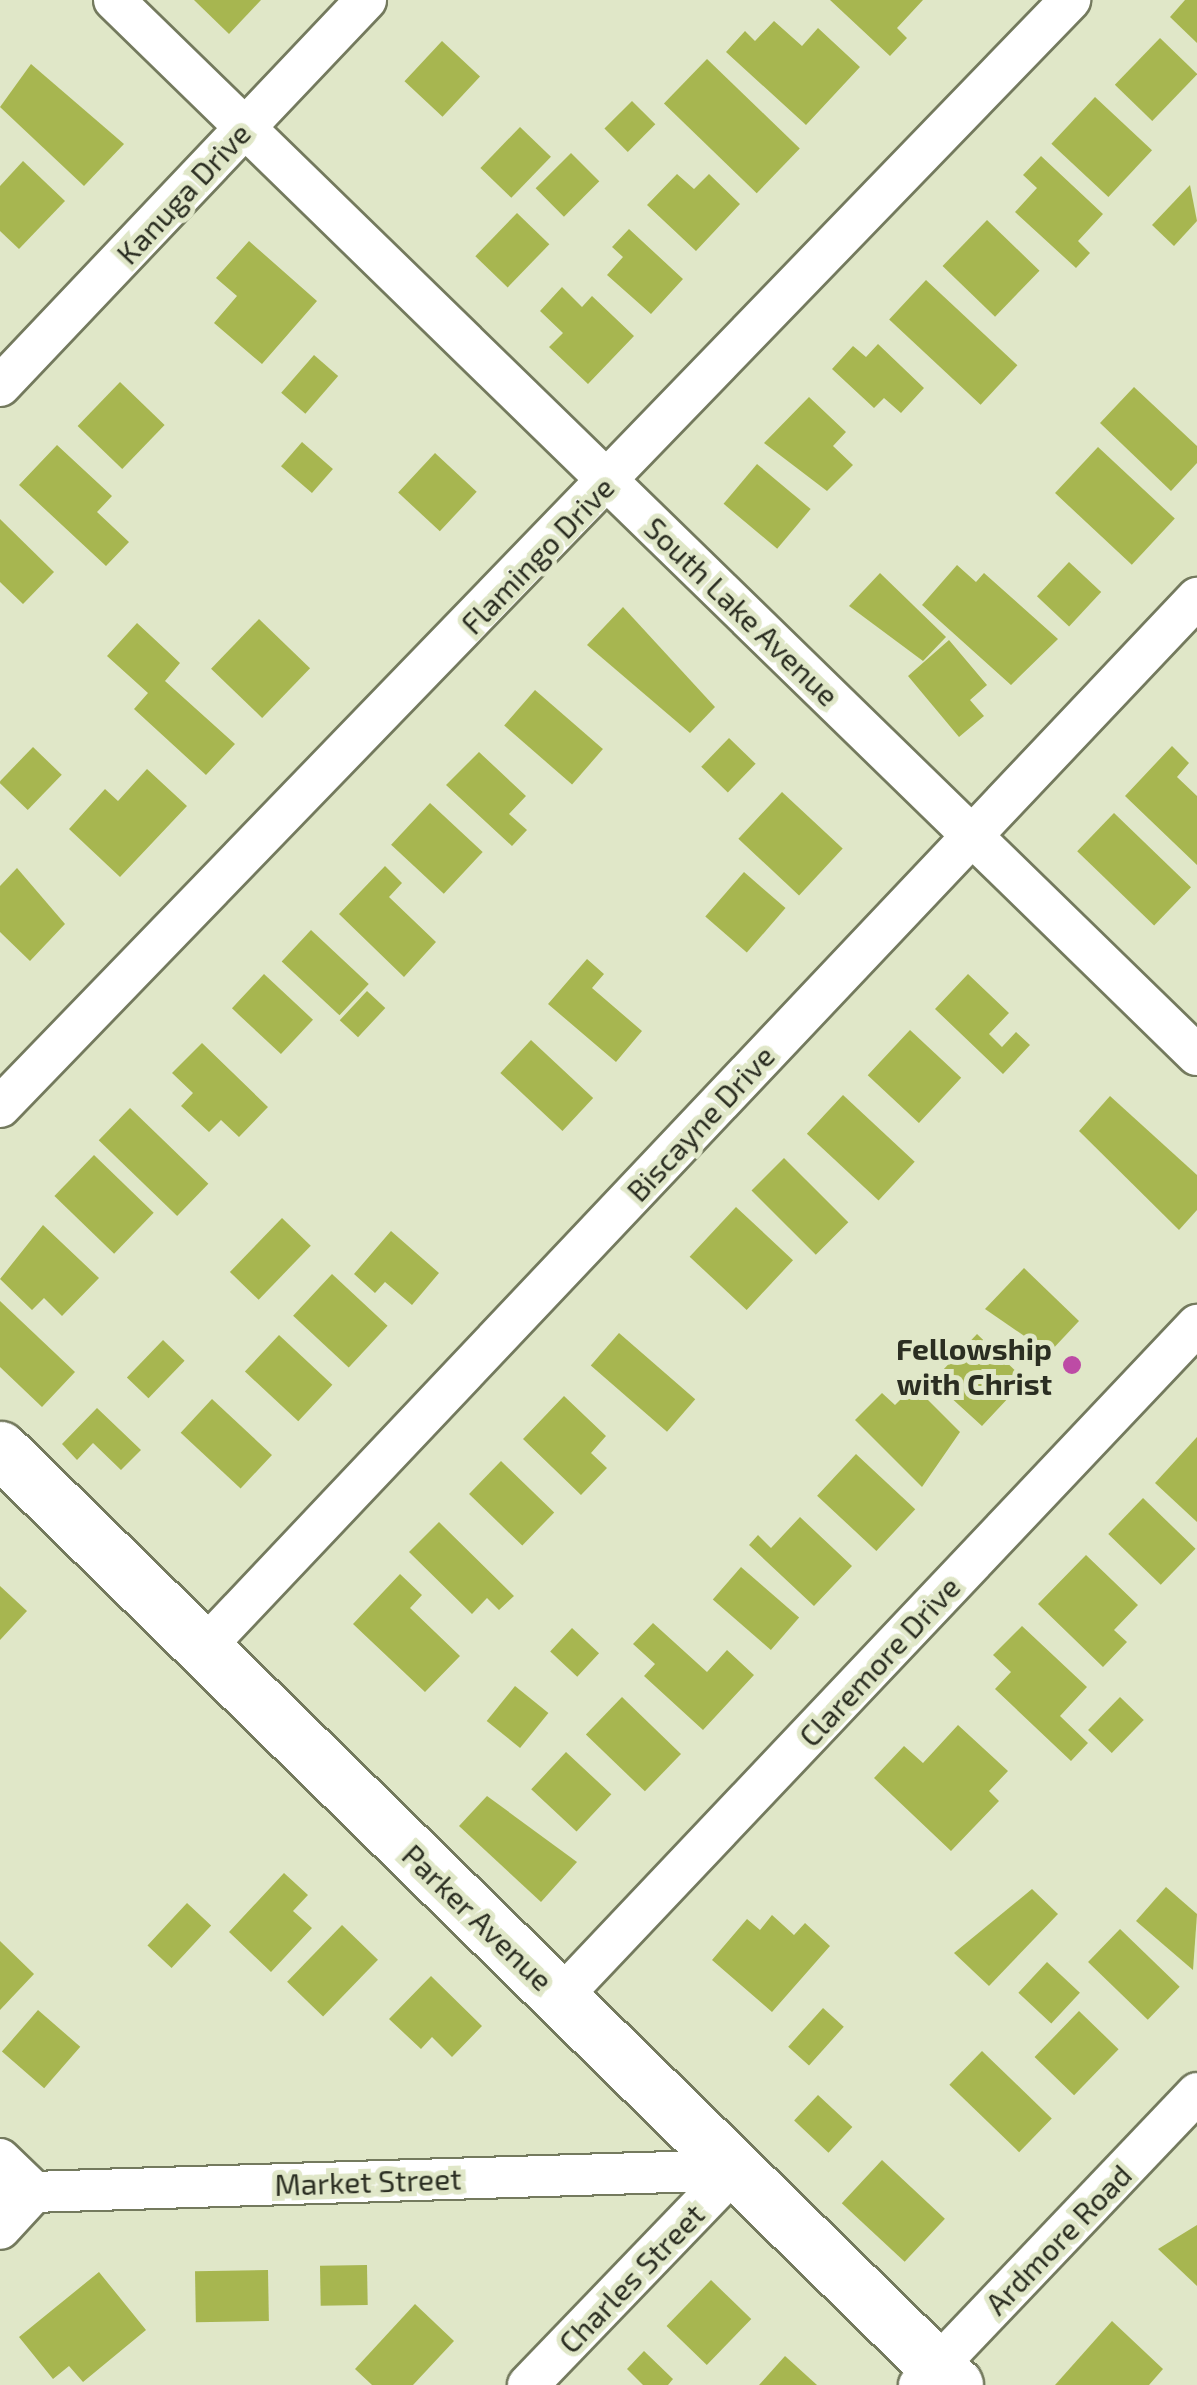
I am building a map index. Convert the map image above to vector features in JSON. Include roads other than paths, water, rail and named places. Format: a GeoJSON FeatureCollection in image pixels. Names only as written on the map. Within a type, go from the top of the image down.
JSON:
{"type":"FeatureCollection","features":[{"type":"Feature","properties":{"kind":"street","name":"South Lake Avenue"},"geometry":{"type":"LineString","coordinates":[[114,0],[247,125],[1197,1055]]}},
{"type":"Feature","properties":{"kind":"street","name":"Kanuga Drive"},"geometry":{"type":"LineString","coordinates":[[0,386],[366,0]]}},
{"type":"Feature","properties":{"kind":"street","name":"Flamingo Drive"},"geometry":{"type":"LineString","coordinates":[[0,1106],[609,482],[1070,0]]}},
{"type":"Feature","properties":{"kind":"street","name":"Biscayne Drive"},"geometry":{"type":"LineString","coordinates":[[203,1649],[1197,598]]}},
{"type":"Feature","properties":{"kind":"street","name":"Claremore Drive"},"geometry":{"type":"LineString","coordinates":[[560,1998],[1197,1324]]}},
{"type":"Feature","properties":{"kind":"street","name":"Parker Avenue"},"geometry":{"type":"LineString","coordinates":[[0,1450],[735,2170],[937,2379]]}},
{"type":"Feature","properties":{"kind":"street","name":"Ardmore Road"},"geometry":{"type":"LineString","coordinates":[[937,2379],[1197,2093]]}},
{"type":"Feature","properties":{"kind":"street"},"geometry":{"type":"LineString","coordinates":[[0,2159],[17,2192],[0,2229]]}},
{"type":"Feature","properties":{"kind":"street","name":"Market Street"},"geometry":{"type":"LineString","coordinates":[[17,2192],[735,2170]]}},
{"type":"Feature","properties":{"kind":"street","name":"Charles Street"},"geometry":{"type":"LineString","coordinates":[[528,2385],[735,2170]]}},
{"type":"Feature","properties":{"kind":"place","name":"Fellowship with Christ"},"geometry":{"type":"Point","coordinates":[1072,1365]}}]}
